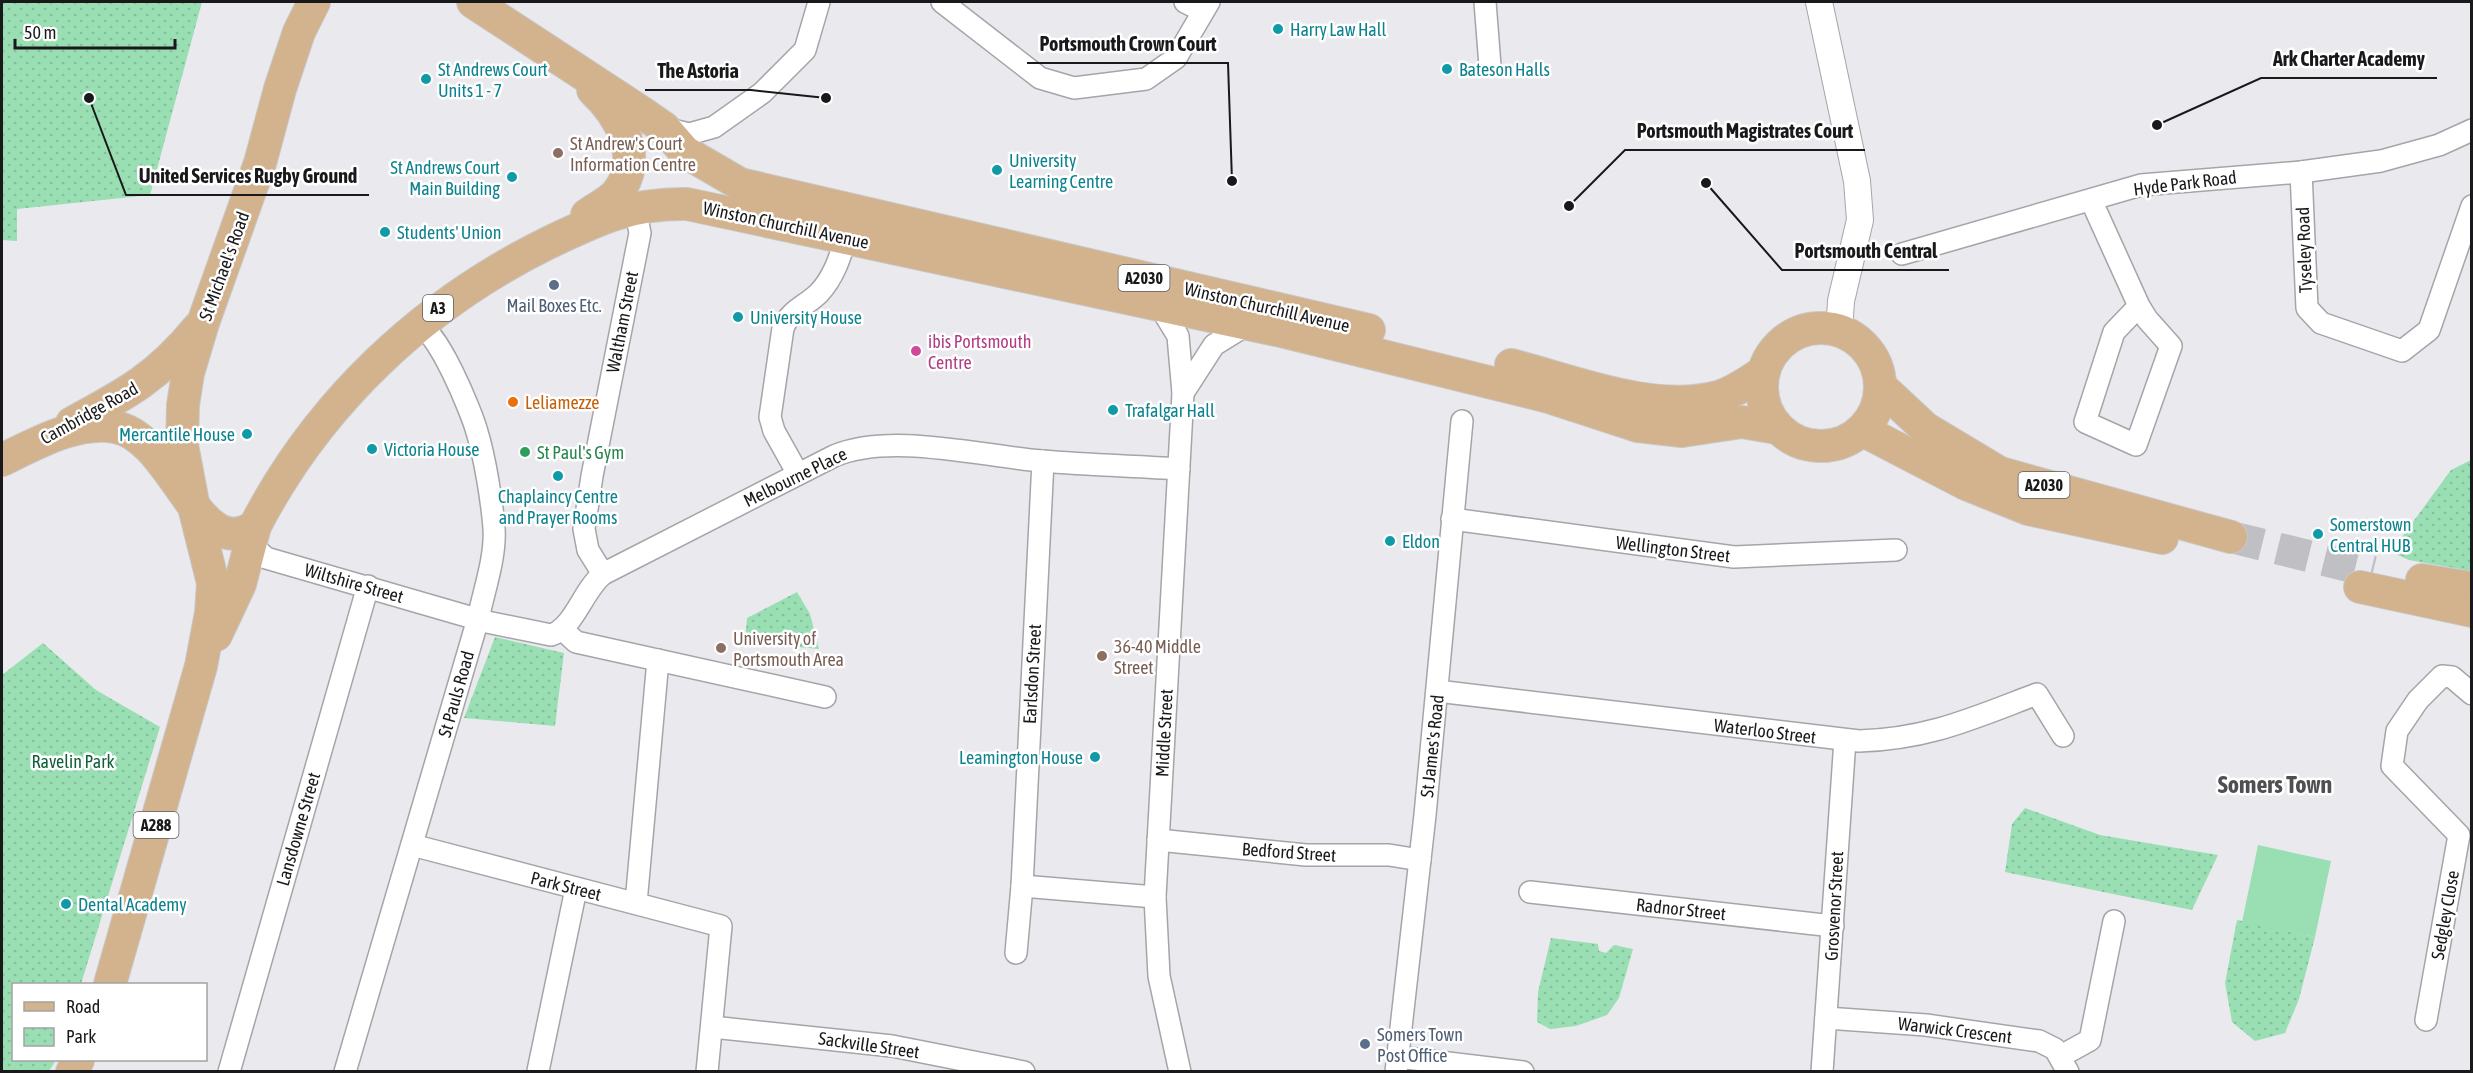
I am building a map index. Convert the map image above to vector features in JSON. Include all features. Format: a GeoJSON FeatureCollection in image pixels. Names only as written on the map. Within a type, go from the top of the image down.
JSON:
{"type":"FeatureCollection","features":[{"type":"Feature","properties":{"kind":"main road"},"geometry":{"type":"LineString","coordinates":[[280,89],[294,2]]}},
{"type":"Feature","properties":{"kind":"main road","name":"St Michael's Road"},"geometry":{"type":"LineString","coordinates":[[193,503],[185,468],[182,419],[188,373],[203,322],[260,164],[280,89],[299,32],[314,2]]}},
{"type":"Feature","properties":{"kind":"main road","name":"A3"},"geometry":{"type":"LineString","coordinates":[[255,526],[329,412],[369,369],[418,325],[477,281],[570,233],[579,222],[616,195],[628,175],[629,153],[622,130],[612,110],[557,57],[473,2]]}},
{"type":"Feature","properties":{"kind":"main road","name":"Winston Churchill Avenue"},"geometry":{"type":"LineString","coordinates":[[557,57],[664,128],[685,152],[701,164],[740,184],[764,192],[1287,310],[1626,395],[1690,402],[1729,393],[1762,373]]}},
{"type":"Feature","properties":{"kind":"main road","name":"Winston Churchill Avenue"},"geometry":{"type":"LineString","coordinates":[[570,233],[610,214],[635,208],[687,204],[1248,324],[1549,397],[1638,426],[1682,431],[1742,422],[1777,428]]}},
{"type":"Feature","properties":{"kind":"main road","name":"Cambridge Road"},"geometry":{"type":"LineString","coordinates":[[12,455],[136,388],[173,356],[203,322]]}},
{"type":"Feature","properties":{"kind":"main road"},"geometry":{"type":"LineString","coordinates":[[1820,327],[1852,336],[1870,352],[1878,369],[1881,387],[1874,414],[1862,430],[1844,442],[1828,446],[1813,446],[1795,441],[1777,428],[1767,414],[1761,388],[1762,373],[1777,346],[1798,332],[1820,327]]}},
{"type":"Feature","properties":{"kind":"main road","name":"A2030"},"geometry":{"type":"LineString","coordinates":[[1862,430],[1966,484],[2028,509],[2225,544],[2000,473],[1925,428],[1881,387]]}},
{"type":"Feature","properties":{"kind":"main road","name":"Cambridge Road"},"geometry":{"type":"LineString","coordinates":[[12,455],[81,428],[118,427],[132,432],[147,443],[209,524],[226,534],[236,535],[255,526]]}},
{"type":"Feature","properties":{"kind":"main road","name":"A288"},"geometry":{"type":"LineString","coordinates":[[110,983],[201,666],[212,613],[213,583],[193,503]]}},
{"type":"Feature","properties":{"kind":"main road","name":"A288"},"geometry":{"type":"LineString","coordinates":[[201,666],[240,585],[255,526]]}},
{"type":"Feature","properties":{"kind":"main road"},"geometry":{"type":"LineString","coordinates":[[2472,588],[2367,579],[2472,611]]}},
{"type":"Feature","properties":{"kind":"street"},"geometry":{"type":"LineString","coordinates":[[664,128],[690,134],[714,127],[762,93],[805,50],[819,2]]}},
{"type":"Feature","properties":{"kind":"street"},"geometry":{"type":"LineString","coordinates":[[942,2],[1040,78],[1074,87],[1146,79],[1176,58],[1199,5]]}},
{"type":"Feature","properties":{"kind":"street"},"geometry":{"type":"LineString","coordinates":[[1485,2],[1490,66]]}},
{"type":"Feature","properties":{"kind":"street"},"geometry":{"type":"LineString","coordinates":[[1819,2],[1858,191],[1860,220],[1841,301],[1839,333]]}},
{"type":"Feature","properties":{"kind":"street","name":"Hyde Park Road"},"geometry":{"type":"LineString","coordinates":[[1902,254],[2141,185],[2301,172],[2381,161],[2439,145],[2472,130]]}},
{"type":"Feature","properties":{"kind":"street","name":"Tyseley Road"},"geometry":{"type":"LineString","coordinates":[[2301,172],[2307,308],[2321,323],[2402,351],[2429,330],[2472,206]]}},
{"type":"Feature","properties":{"kind":"street"},"geometry":{"type":"LineString","coordinates":[[2091,200],[2139,306],[2147,319],[2171,346],[2136,445],[2085,422],[2114,332],[2139,306]]}},
{"type":"Feature","properties":{"kind":"street","name":"Waltham Street"},"geometry":{"type":"LineString","coordinates":[[603,574],[588,550],[584,529],[592,476],[640,233],[635,208]]}},
{"type":"Feature","properties":{"kind":"street"},"geometry":{"type":"LineString","coordinates":[[798,474],[774,431],[770,417],[783,328],[787,316],[819,292],[837,266],[846,238]]}},
{"type":"Feature","properties":{"kind":"street","name":"Middle Street"},"geometry":{"type":"LineString","coordinates":[[1159,305],[1178,336],[1183,393],[1155,897],[1159,976],[1180,1071]]}},
{"type":"Feature","properties":{"kind":"street","name":"Middle Street"},"geometry":{"type":"LineString","coordinates":[[1183,393],[1214,345],[1248,324]]}},
{"type":"Feature","properties":{"kind":"street","name":"St Pauls Road"},"geometry":{"type":"LineString","coordinates":[[345,1071],[478,619],[494,529],[477,432],[452,372],[431,333],[418,325]]}},
{"type":"Feature","properties":{"kind":"street","name":"St James's Road"},"geometry":{"type":"LineString","coordinates":[[1397,1064],[1420,860],[1462,421]]}},
{"type":"Feature","properties":{"kind":"street","name":"Melbourne Place"},"geometry":{"type":"LineString","coordinates":[[562,629],[590,586],[603,574],[846,451],[870,445],[902,445],[1043,461],[1179,469]]}},
{"type":"Feature","properties":{"kind":"street","name":"Earlsdon Street"},"geometry":{"type":"LineString","coordinates":[[1016,953],[1022,886],[1043,461]]}},
{"type":"Feature","properties":{"kind":"street","name":"Wellington Street"},"geometry":{"type":"LineString","coordinates":[[1452,519],[1734,557],[1896,550]]}},
{"type":"Feature","properties":{"kind":"street","name":"Wiltshire Street"},"geometry":{"type":"LineString","coordinates":[[255,526],[254,547],[266,558],[478,619],[542,634],[551,635],[562,629]]}},
{"type":"Feature","properties":{"kind":"street","name":"Lansdowne Street"},"geometry":{"type":"LineString","coordinates":[[229,1071],[368,586]]}},
{"type":"Feature","properties":{"kind":"street"},"geometry":{"type":"LineString","coordinates":[[562,629],[576,642],[825,697]]}},
{"type":"Feature","properties":{"kind":"street"},"geometry":{"type":"LineString","coordinates":[[636,903],[658,660]]}},
{"type":"Feature","properties":{"kind":"street","name":"Sedgley Close"},"geometry":{"type":"LineString","coordinates":[[2426,1020],[2465,829],[2392,766],[2397,731],[2418,700],[2442,676],[2452,677],[2472,694]]}},
{"type":"Feature","properties":{"kind":"street","name":"Waterloo Street"},"geometry":{"type":"LineString","coordinates":[[1437,691],[1845,740],[1896,740],[1940,731],[2037,694],[2063,736]]}},
{"type":"Feature","properties":{"kind":"street","name":"Grosvenor Street"},"geometry":{"type":"LineString","coordinates":[[1822,1071],[1845,740]]}},
{"type":"Feature","properties":{"kind":"street","name":"Bedford Street"},"geometry":{"type":"LineString","coordinates":[[1158,840],[1306,855],[1389,855],[1420,860]]}},
{"type":"Feature","properties":{"kind":"street","name":"Park Street"},"geometry":{"type":"LineString","coordinates":[[412,846],[721,926],[712,1027]]}},
{"type":"Feature","properties":{"kind":"street"},"geometry":{"type":"LineString","coordinates":[[1022,886],[1155,897]]}},
{"type":"Feature","properties":{"kind":"street"},"geometry":{"type":"LineString","coordinates":[[538,1071],[576,889]]}},
{"type":"Feature","properties":{"kind":"street","name":"Radnor Street"},"geometry":{"type":"LineString","coordinates":[[1530,892],[1833,926]]}},
{"type":"Feature","properties":{"kind":"street"},"geometry":{"type":"LineString","coordinates":[[2065,1064],[2090,1040],[2114,921]]}},
{"type":"Feature","properties":{"kind":"street","name":"Warwick Crescent"},"geometry":{"type":"LineString","coordinates":[[1826,1018],[1926,1025],[2039,1041],[2048,1044],[2065,1064]]}},
{"type":"Feature","properties":{"kind":"street"},"geometry":{"type":"LineString","coordinates":[[707,1071],[712,1027]]}},
{"type":"Feature","properties":{"kind":"street","name":"Sackville Street"},"geometry":{"type":"LineString","coordinates":[[712,1027],[892,1046],[1024,1071]]}},
{"type":"Feature","properties":{"kind":"street"},"geometry":{"type":"LineString","coordinates":[[1397,1064],[1523,1071]]}},
{"type":"Feature","properties":{"kind":"green space"},"geometry":{"type":"Polygon","coordinates":[[[2,2],[202,2],[150,195],[17,209],[17,241],[2,240],[2,2]]]}},
{"type":"Feature","properties":{"kind":"green space"},"geometry":{"type":"Polygon","coordinates":[[[2471,460],[2471,571],[2409,560],[2391,552],[2451,470],[2471,460]]]}},
{"type":"Feature","properties":{"kind":"green space"},"geometry":{"type":"Polygon","coordinates":[[[797,592],[810,614],[819,649],[745,642],[747,618],[797,592]]]}},
{"type":"Feature","properties":{"kind":"green space"},"geometry":{"type":"Polygon","coordinates":[[[495,637],[564,653],[555,726],[464,718],[495,637]]]}},
{"type":"Feature","properties":{"kind":"green space","name":"Ravelin Park"},"geometry":{"type":"Polygon","coordinates":[[[43,643],[96,690],[160,727],[81,983],[12,983],[12,1061],[55,1061],[49,1071],[2,1071],[2,675],[43,643]]]}},
{"type":"Feature","properties":{"kind":"green space"},"geometry":{"type":"Polygon","coordinates":[[[2025,808],[2100,835],[2218,855],[2192,910],[2005,872],[2012,824],[2025,808]]]}},
{"type":"Feature","properties":{"kind":"green space"},"geometry":{"type":"Polygon","coordinates":[[[2258,845],[2331,861],[2315,937],[2242,922],[2258,845]]]}},
{"type":"Feature","properties":{"kind":"green space"},"geometry":{"type":"Polygon","coordinates":[[[2237,920],[2315,937],[2299,999],[2285,1033],[2255,1041],[2232,1022],[2225,983],[2237,920]]]}},
{"type":"Feature","properties":{"kind":"green space"},"geometry":{"type":"Polygon","coordinates":[[[1551,938],[1598,944],[1599,951],[1606,953],[1614,945],[1633,949],[1619,998],[1607,1015],[1576,1026],[1550,1029],[1537,1022],[1538,992],[1551,938]]]}},
{"type":"Feature","properties":{"kind":"tunnel"},"geometry":{"type":"LineString","coordinates":[[2231,537],[2373,572]]}},
{"type":"Feature","properties":{"kind":"place","name":"Harry Law Hall"},"geometry":{"type":"Point","coordinates":[1278,29]}},
{"type":"Feature","properties":{"kind":"place","name":"Bateson Halls"},"geometry":{"type":"Point","coordinates":[1447,69]}},
{"type":"Feature","properties":{"kind":"place","name":"St Andrews Court Units 1 - 7"},"geometry":{"type":"Point","coordinates":[426,79]}},
{"type":"Feature","properties":{"kind":"place","name":"United Services Rugby Ground"},"geometry":{"type":"Point","coordinates":[89,98]}},
{"type":"Feature","properties":{"kind":"place","name":"The Astoria"},"geometry":{"type":"Point","coordinates":[826,98]}},
{"type":"Feature","properties":{"kind":"place","name":"Ark Charter Academy"},"geometry":{"type":"Point","coordinates":[2157,125]}},
{"type":"Feature","properties":{"kind":"place","name":"St Andrew's Court Information Centre"},"geometry":{"type":"Point","coordinates":[558,153]}},
{"type":"Feature","properties":{"kind":"place","name":"University Learning Centre"},"geometry":{"type":"Point","coordinates":[997,170]}},
{"type":"Feature","properties":{"kind":"place","name":"St Andrews Court Main Building"},"geometry":{"type":"Point","coordinates":[512,177]}},
{"type":"Feature","properties":{"kind":"place","name":"Portsmouth Crown Court"},"geometry":{"type":"Point","coordinates":[1232,181]}},
{"type":"Feature","properties":{"kind":"place","name":"Portsmouth Central"},"geometry":{"type":"Point","coordinates":[1706,183]}},
{"type":"Feature","properties":{"kind":"place","name":"Portsmouth Magistrates Court"},"geometry":{"type":"Point","coordinates":[1569,206]}},
{"type":"Feature","properties":{"kind":"place","name":"Students' Union"},"geometry":{"type":"Point","coordinates":[385,232]}},
{"type":"Feature","properties":{"kind":"place","name":"Mail Boxes Etc."},"geometry":{"type":"Point","coordinates":[554,285]}},
{"type":"Feature","properties":{"kind":"place","name":"University House"},"geometry":{"type":"Point","coordinates":[738,317]}},
{"type":"Feature","properties":{"kind":"place","name":"ibis Portsmouth Centre"},"geometry":{"type":"Point","coordinates":[916,351]}},
{"type":"Feature","properties":{"kind":"place","name":"Leliamezze"},"geometry":{"type":"Point","coordinates":[513,402]}},
{"type":"Feature","properties":{"kind":"place","name":"Trafalgar Hall"},"geometry":{"type":"Point","coordinates":[1113,410]}},
{"type":"Feature","properties":{"kind":"place","name":"Mercantile House"},"geometry":{"type":"Point","coordinates":[247,434]}},
{"type":"Feature","properties":{"kind":"place","name":"Victoria House"},"geometry":{"type":"Point","coordinates":[372,449]}},
{"type":"Feature","properties":{"kind":"place","name":"St Paul's Gym"},"geometry":{"type":"Point","coordinates":[525,452]}},
{"type":"Feature","properties":{"kind":"place","name":"Chaplaincy Centre and Prayer Rooms"},"geometry":{"type":"Point","coordinates":[558,476]}},
{"type":"Feature","properties":{"kind":"place","name":"Somerstown Central HUB"},"geometry":{"type":"Point","coordinates":[2318,534]}},
{"type":"Feature","properties":{"kind":"place","name":"Eldon"},"geometry":{"type":"Point","coordinates":[1390,541]}},
{"type":"Feature","properties":{"kind":"place","name":"University of Portsmouth Area"},"geometry":{"type":"Point","coordinates":[721,648]}},
{"type":"Feature","properties":{"kind":"place","name":"36-40 Middle Street"},"geometry":{"type":"Point","coordinates":[1102,656]}},
{"type":"Feature","properties":{"kind":"place","name":"Leamington House"},"geometry":{"type":"Point","coordinates":[1095,757]}},
{"type":"Feature","properties":{"kind":"place","name":"Dental Academy"},"geometry":{"type":"Point","coordinates":[66,904]}},
{"type":"Feature","properties":{"kind":"place","name":"Somers Town Post Office"},"geometry":{"type":"Point","coordinates":[1365,1044]}},
{"type":"Feature","properties":{"kind":"district","name":"Somers Town"},"geometry":{"type":"Point","coordinates":[2275,784]}}]}
